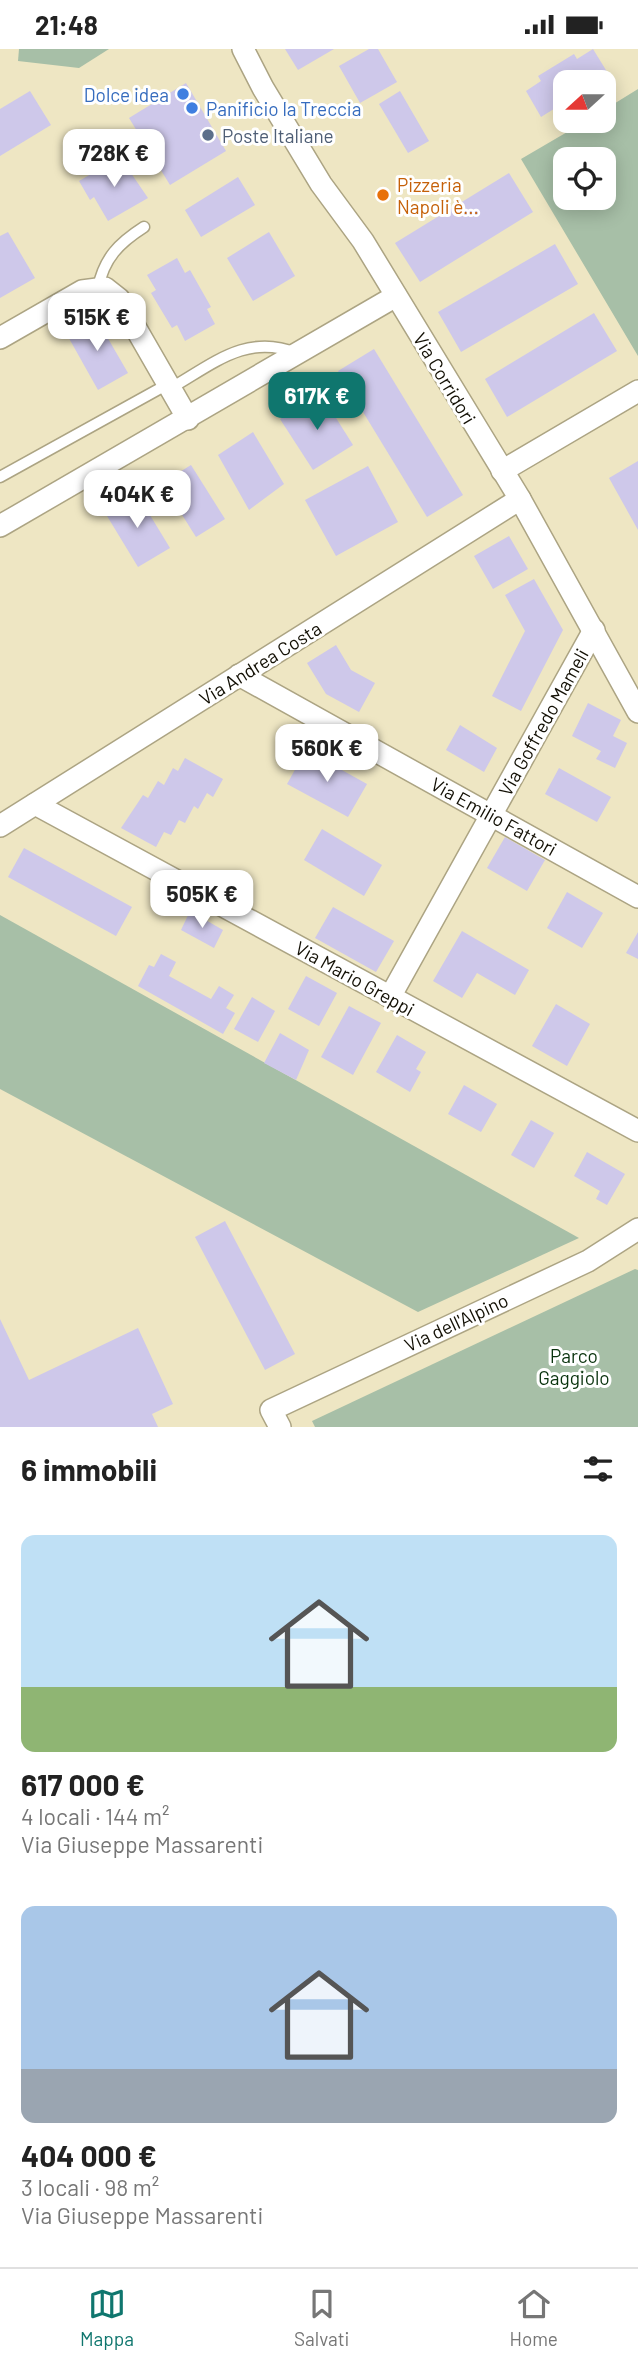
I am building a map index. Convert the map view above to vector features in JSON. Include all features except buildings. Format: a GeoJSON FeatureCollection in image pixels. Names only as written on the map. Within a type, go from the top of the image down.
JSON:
{"type":"FeatureCollection","features":[{"type":"Feature","properties":{"kind":"street","name":"Via Corridori"},"geometry":{"type":"LineString","coordinates":[[243,49],[263,88],[321,184],[363,241],[520,499],[638,712]]}},
{"type":"Feature","properties":{"kind":"street"},"geometry":{"type":"LineString","coordinates":[[0,338],[82,291],[105,288],[119,299],[188,419]]}},
{"type":"Feature","properties":{"kind":"street"},"geometry":{"type":"LineString","coordinates":[[0,526],[396,296]]}},
{"type":"Feature","properties":{"kind":"street"},"geometry":{"type":"LineString","coordinates":[[502,471],[638,391]]}},
{"type":"Feature","properties":{"kind":"street","name":"Via Andrea Costa"},"geometry":{"type":"LineString","coordinates":[[0,826],[520,499]]}},
{"type":"Feature","properties":{"kind":"street","name":"Via Goffredo Mameli"},"geometry":{"type":"LineString","coordinates":[[390,997],[594,630]]}},
{"type":"Feature","properties":{"kind":"street","name":"Via Emilio Fattori"},"geometry":{"type":"LineString","coordinates":[[239,675],[638,897]]}},
{"type":"Feature","properties":{"kind":"street","name":"Via Mario Greppi"},"geometry":{"type":"LineString","coordinates":[[36,804],[638,1131]]}},
{"type":"Feature","properties":{"kind":"street","name":"Via dell'Alpino"},"geometry":{"type":"LineString","coordinates":[[275,1418],[588,1261],[638,1229]]}},
{"type":"Feature","properties":{"kind":"lane"},"geometry":{"type":"LineString","coordinates":[[98,288],[101,271],[118,245],[144,227]]}},
{"type":"Feature","properties":{"kind":"lane"},"geometry":{"type":"LineString","coordinates":[[0,477],[251,345],[282,348],[299,354]]}},
{"type":"Feature","properties":{"kind":"green space"},"geometry":{"type":"Polygon","coordinates":[[[19,49],[109,49],[79,68],[18,61],[19,49]]]}},
{"type":"Feature","properties":{"kind":"green space"},"geometry":{"type":"Polygon","coordinates":[[[638,89],[638,356],[521,159],[565,133],[616,133],[616,103],[638,89]]]}},
{"type":"Feature","properties":{"kind":"green space"},"geometry":{"type":"Polygon","coordinates":[[[0,915],[579,1238],[418,1312],[0,1089],[0,915]]]}},
{"type":"Feature","properties":{"kind":"green space","name":"Parco Gaggiolo"},"geometry":{"type":"Polygon","coordinates":[[[635,1269],[638,1270],[638,1427],[315,1427],[312,1421],[635,1269]]]}},
{"type":"Feature","properties":{"kind":"place","name":"Dolce idea"},"geometry":{"type":"Point","coordinates":[183,94]}},
{"type":"Feature","properties":{"kind":"place","name":"Panificio la Treccia"},"geometry":{"type":"Point","coordinates":[192,108]}},
{"type":"Feature","properties":{"kind":"place","name":"Poste Italiane"},"geometry":{"type":"Point","coordinates":[208,135]}},
{"type":"Feature","properties":{"kind":"place","name":"Pizzeria Napoli è..."},"geometry":{"type":"Point","coordinates":[383,195]}}]}
